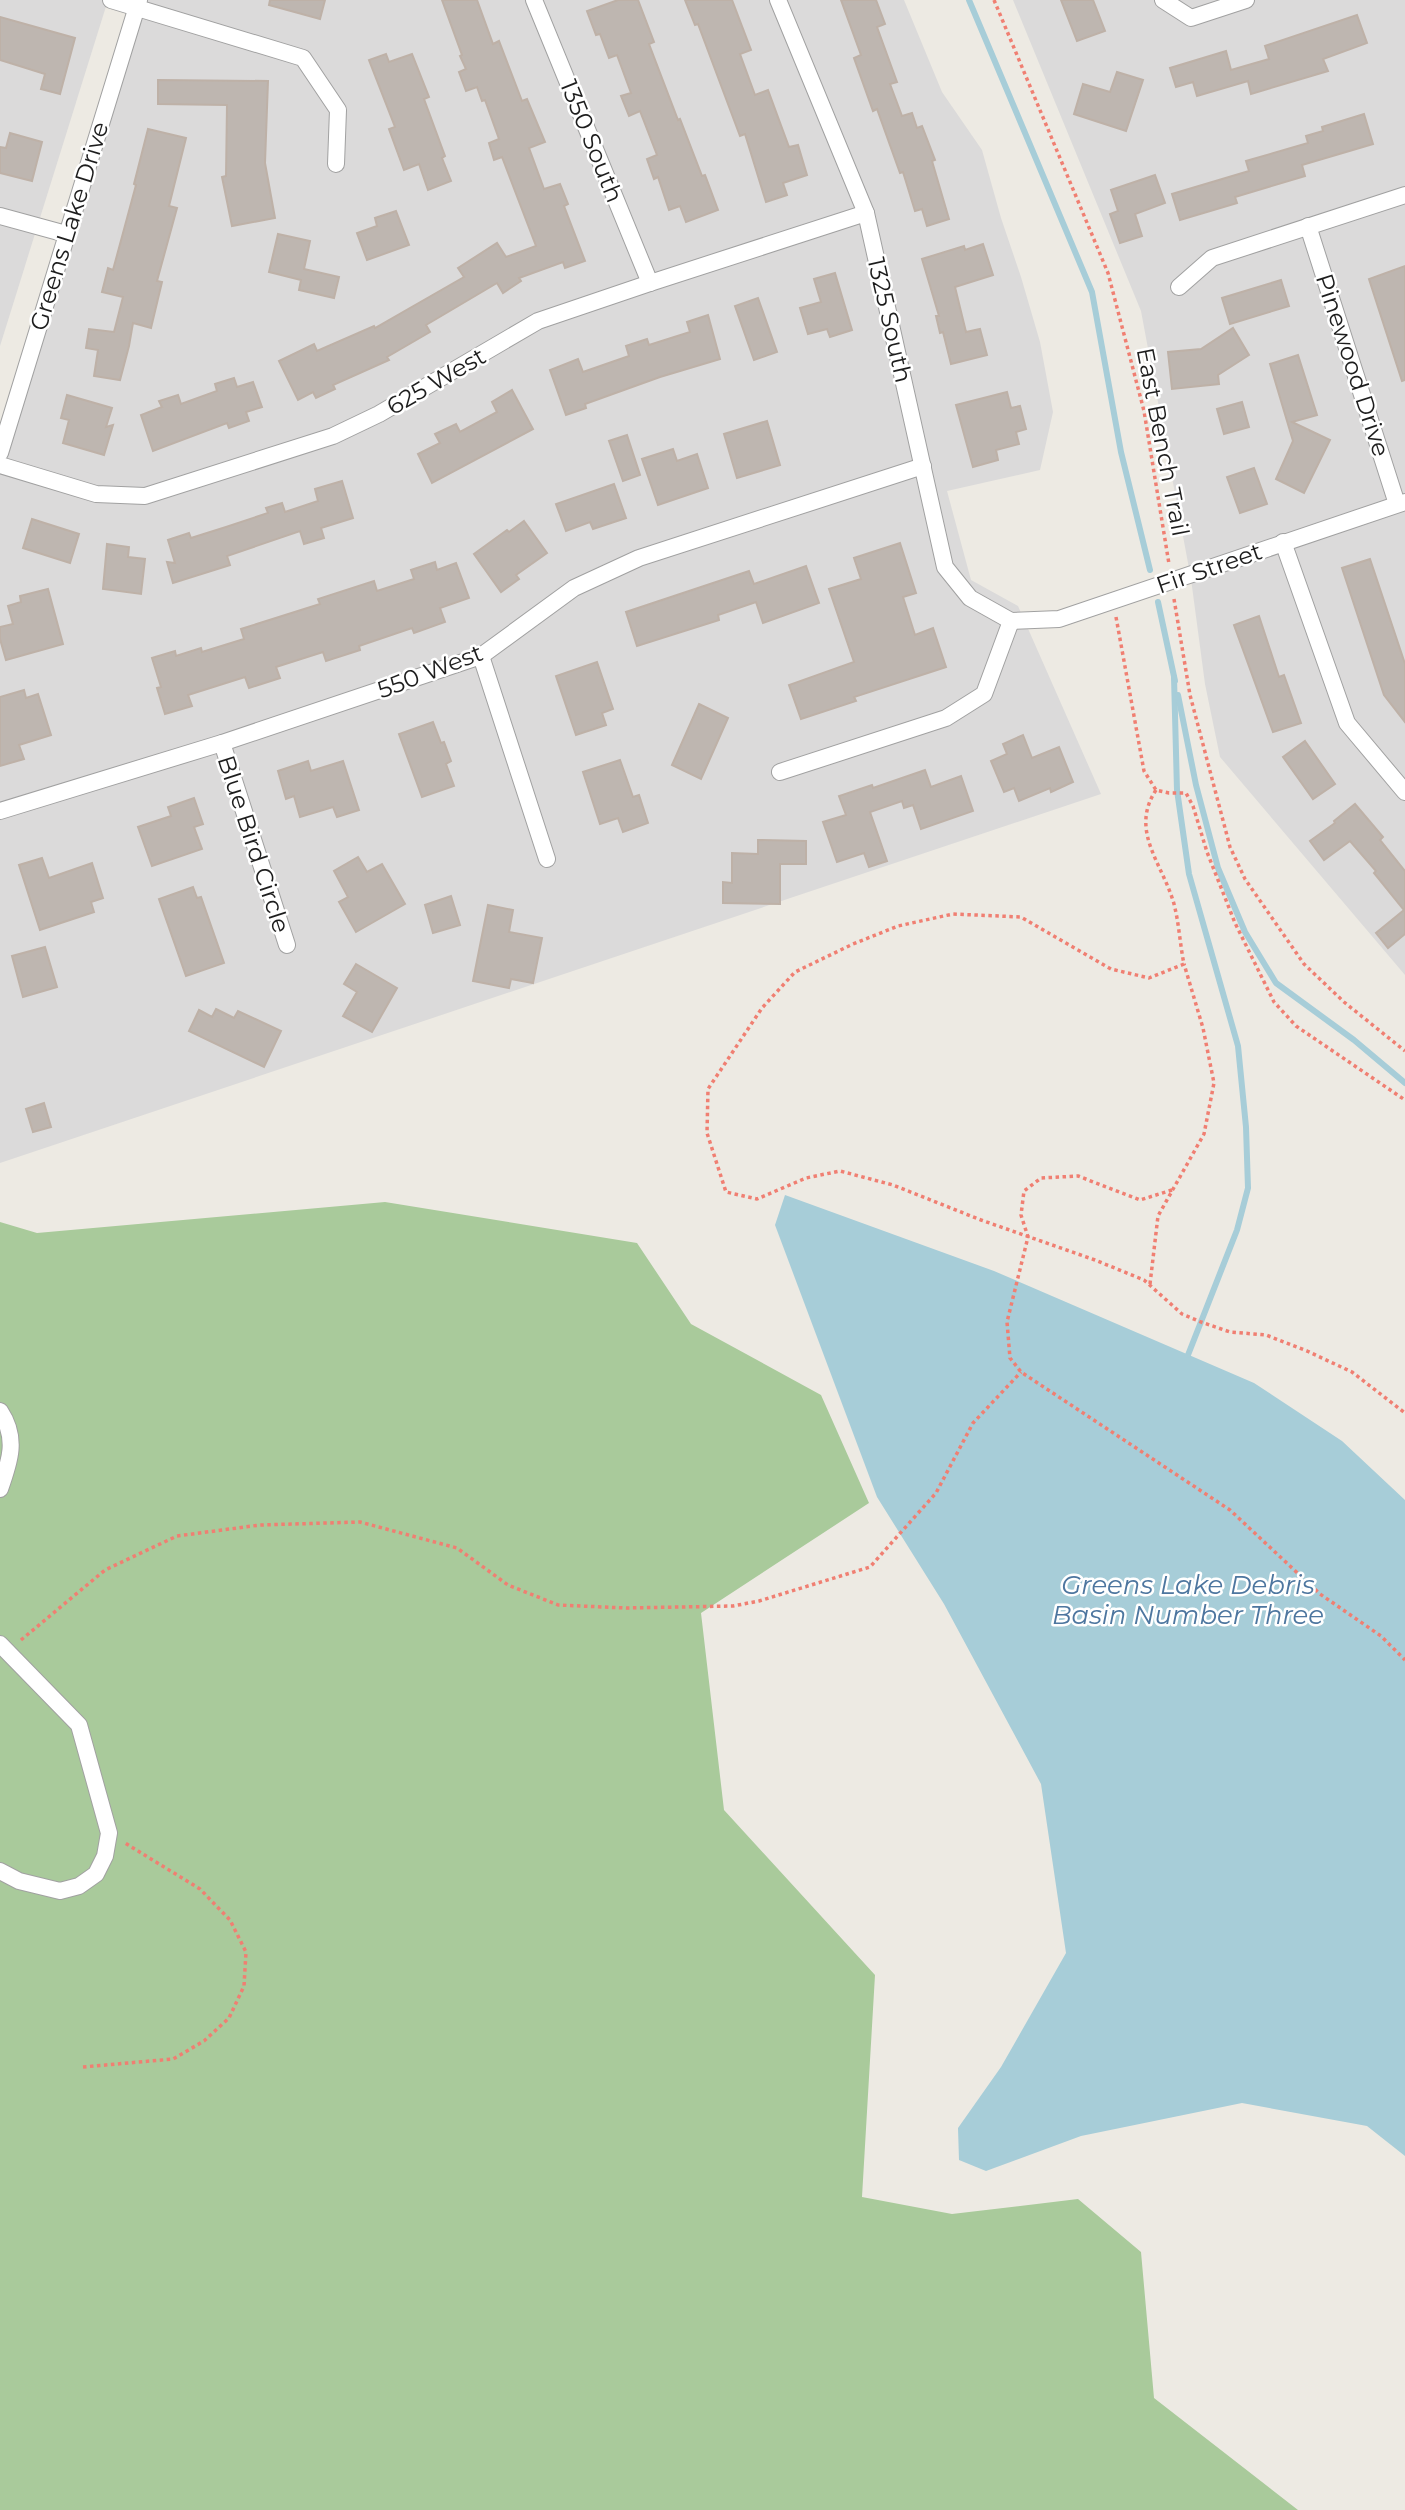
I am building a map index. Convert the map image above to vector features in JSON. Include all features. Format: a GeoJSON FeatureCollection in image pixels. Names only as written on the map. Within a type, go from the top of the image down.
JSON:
{"type":"FeatureCollection","features":[{"type":"Feature","properties":{"kind":"street"},"geometry":{"type":"LineString","coordinates":[[111,0],[138,4],[303,58],[338,110],[336,164]]}},
{"type":"Feature","properties":{"kind":"street","name":"1350 South"},"geometry":{"type":"LineString","coordinates":[[534,0],[650,282]]}},
{"type":"Feature","properties":{"kind":"street","name":"1325 South"},"geometry":{"type":"LineString","coordinates":[[778,0],[866,214],[945,567],[970,598],[1011,621]]}},
{"type":"Feature","properties":{"kind":"street"},"geometry":{"type":"LineString","coordinates":[[1163,0],[1191,18],[1246,0]]}},
{"type":"Feature","properties":{"kind":"street","name":"Greens Lake Drive"},"geometry":{"type":"LineString","coordinates":[[0,453],[138,4]]}},
{"type":"Feature","properties":{"kind":"street"},"geometry":{"type":"LineString","coordinates":[[1179,287],[1212,258],[1405,195]]}},
{"type":"Feature","properties":{"kind":"street","name":"625 West"},"geometry":{"type":"LineString","coordinates":[[0,465],[96,494],[145,496],[333,436],[379,414],[538,321],[650,282],[866,214]]}},
{"type":"Feature","properties":{"kind":"street"},"geometry":{"type":"LineString","coordinates":[[0,216],[66,234]]}},
{"type":"Feature","properties":{"kind":"street","name":"Pinewood Drive"},"geometry":{"type":"LineString","coordinates":[[1308,226],[1401,503]]}},
{"type":"Feature","properties":{"kind":"street","name":"550 West"},"geometry":{"type":"LineString","coordinates":[[0,811],[222,743],[481,656],[574,588],[639,558],[923,466]]}},
{"type":"Feature","properties":{"kind":"street","name":"Fir Street"},"geometry":{"type":"LineString","coordinates":[[1011,621],[1059,620],[1401,503]]}},
{"type":"Feature","properties":{"kind":"street"},"geometry":{"type":"LineString","coordinates":[[1283,542],[1347,723],[1405,792]]}},
{"type":"Feature","properties":{"kind":"street"},"geometry":{"type":"LineString","coordinates":[[780,772],[946,718],[984,694],[1011,621]]}},
{"type":"Feature","properties":{"kind":"street"},"geometry":{"type":"LineString","coordinates":[[481,656],[547,859]]}},
{"type":"Feature","properties":{"kind":"street","name":"Blue Bird Circle"},"geometry":{"type":"LineString","coordinates":[[222,743],[287,945]]}},
{"type":"Feature","properties":{"kind":"street"},"geometry":{"type":"LineString","coordinates":[[0,1411],[12,1437],[11,1457],[0,1489]]}},
{"type":"Feature","properties":{"kind":"street"},"geometry":{"type":"LineString","coordinates":[[0,1871],[19,1881],[60,1891],[79,1886],[96,1874],[105,1856],[109,1833],[79,1725],[4,1647]]}},
{"type":"Feature","properties":{"kind":"path","name":"East Bench Trail"},"geometry":{"type":"LineString","coordinates":[[994,0],[1108,272],[1144,411],[1190,695],[1230,847],[1245,879],[1304,964],[1344,1002],[1405,1051]]}},
{"type":"Feature","properties":{"kind":"path"},"geometry":{"type":"LineString","coordinates":[[1113,600],[1144,771],[1156,790],[1186,793],[1234,923],[1274,1002],[1296,1026],[1405,1100]]}},
{"type":"Feature","properties":{"kind":"path"},"geometry":{"type":"LineString","coordinates":[[1150,1285],[1158,1216],[1204,1134],[1214,1083],[1203,1028],[1184,964],[1174,903],[1152,851],[1145,823],[1147,803],[1156,790]]}},
{"type":"Feature","properties":{"kind":"path"},"geometry":{"type":"LineString","coordinates":[[1184,964],[1149,978],[1111,970],[1021,917],[953,914],[898,926],[795,972],[762,1008],[708,1088],[707,1133],[726,1192],[757,1199],[806,1178],[841,1171],[893,1185],[1144,1280],[1182,1314],[1230,1332],[1266,1335],[1307,1351],[1352,1372],[1405,1413]]}},
{"type":"Feature","properties":{"kind":"path"},"geometry":{"type":"LineString","coordinates":[[1172,1190],[1140,1200],[1077,1176],[1041,1178],[1024,1191],[1021,1215],[1028,1237],[1007,1322],[1010,1358],[1021,1371],[1230,1510],[1320,1594],[1381,1636],[1405,1660]]}},
{"type":"Feature","properties":{"kind":"path"},"geometry":{"type":"LineString","coordinates":[[4,1647],[105,1570],[177,1536],[260,1525],[360,1522],[444,1544],[457,1548],[508,1585],[558,1605],[626,1608],[733,1606],[771,1598],[870,1567],[936,1493],[973,1423],[1021,1371]]}},
{"type":"Feature","properties":{"kind":"path"},"geometry":{"type":"LineString","coordinates":[[83,2067],[173,2059],[204,2041],[229,2018],[244,1986],[246,1952],[230,1920],[200,1889],[109,1833]]}},
{"type":"Feature","properties":{"kind":"shaded area"},"geometry":{"type":"Polygon","coordinates":[[[0,0],[108,0],[0,346],[0,0]]]}},
{"type":"Feature","properties":{"kind":"shaded area"},"geometry":{"type":"Polygon","coordinates":[[[136,0],[904,0],[942,92],[982,150],[1040,342],[1053,412],[1040,470],[947,491],[971,580],[1018,606],[1101,794],[0,1163],[0,438],[136,0]]]}},
{"type":"Feature","properties":{"kind":"shaded area"},"geometry":{"type":"Polygon","coordinates":[[[1013,0],[1405,0],[1405,975],[1220,757],[1205,684],[1191,579],[1141,311],[1013,0]]]}},
{"type":"Feature","properties":{"kind":"green space"},"geometry":{"type":"Polygon","coordinates":[[[385,1202],[637,1243],[691,1324],[821,1395],[869,1503],[701,1613],[724,1810],[875,1975],[862,2197],[952,2214],[1078,2199],[1141,2252],[1154,2398],[1298,2510],[0,2510],[0,1222],[37,1233],[385,1202]]]}},
{"type":"Feature","properties":{"kind":"water","name":"Greens Lake Debris Basin Number Three"},"geometry":{"type":"Polygon","coordinates":[[[785,1195],[994,1271],[1254,1383],[1342,1441],[1405,1500],[1405,2156],[1367,2126],[1242,2103],[1081,2136],[986,2171],[959,2160],[958,2128],[1001,2067],[1066,1953],[1041,1784],[944,1604],[877,1497],[775,1225],[785,1195]]]}},
{"type":"Feature","properties":{"kind":"building"},"geometry":{"type":"Polygon","coordinates":[[[270,0],[325,0],[320,19],[269,5],[270,0]]]}},
{"type":"Feature","properties":{"kind":"building"},"geometry":{"type":"Polygon","coordinates":[[[442,0],[477,0],[493,44],[499,41],[522,101],[527,99],[545,142],[529,148],[544,189],[560,184],[568,204],[564,206],[585,261],[565,268],[563,262],[519,278],[521,281],[503,293],[497,283],[426,325],[430,332],[387,357],[389,360],[333,385],[335,389],[316,398],[313,392],[298,400],[279,361],[314,344],[317,351],[374,326],[375,328],[464,277],[458,268],[497,243],[506,257],[536,246],[502,157],[494,160],[489,143],[499,139],[485,100],[482,101],[477,87],[466,91],[459,72],[466,69],[442,0]]]}},
{"type":"Feature","properties":{"kind":"building"},"geometry":{"type":"Polygon","coordinates":[[[618,0],[638,0],[654,42],[649,44],[678,120],[680,119],[702,176],[705,175],[718,210],[686,222],[680,206],[669,210],[658,177],[654,179],[647,159],[657,155],[640,111],[629,116],[621,96],[631,93],[617,55],[609,58],[587,11],[618,0]]]}},
{"type":"Feature","properties":{"kind":"building"},"geometry":{"type":"Polygon","coordinates":[[[685,0],[732,0],[751,50],[740,54],[755,95],[768,90],[789,147],[798,145],[807,175],[783,183],[787,195],[766,202],[745,134],[740,136],[698,24],[695,25],[685,0]]]}},
{"type":"Feature","properties":{"kind":"building"},"geometry":{"type":"Polygon","coordinates":[[[841,0],[876,0],[885,24],[877,27],[897,82],[890,84],[902,116],[912,113],[917,128],[922,126],[935,160],[932,161],[949,219],[927,226],[922,209],[915,211],[903,172],[900,173],[877,109],[873,111],[854,58],[861,55],[841,0]]]}},
{"type":"Feature","properties":{"kind":"building"},"geometry":{"type":"Polygon","coordinates":[[[1061,0],[1093,0],[1105,31],[1077,41],[1061,0]]]}},
{"type":"Feature","properties":{"kind":"building"},"geometry":{"type":"Polygon","coordinates":[[[1357,15],[1367,43],[1323,59],[1328,71],[1251,94],[1248,81],[1197,96],[1193,82],[1176,87],[1170,68],[1226,51],[1231,70],[1269,59],[1265,46],[1357,15]]]}},
{"type":"Feature","properties":{"kind":"building"},"geometry":{"type":"Polygon","coordinates":[[[0,17],[75,38],[60,94],[41,89],[45,74],[0,60],[0,17]]]}},
{"type":"Feature","properties":{"kind":"building"},"geometry":{"type":"Polygon","coordinates":[[[386,54],[389,62],[412,54],[429,97],[424,99],[445,156],[442,158],[451,181],[428,190],[419,164],[404,170],[389,129],[395,127],[369,60],[386,54]]]}},
{"type":"Feature","properties":{"kind":"building"},"geometry":{"type":"Polygon","coordinates":[[[1117,72],[1143,80],[1126,131],[1074,114],[1083,84],[1110,92],[1117,72]]]}},
{"type":"Feature","properties":{"kind":"building"},"geometry":{"type":"Polygon","coordinates":[[[158,80],[268,81],[265,163],[275,218],[232,226],[222,177],[226,176],[227,105],[158,104],[158,80]]]}},
{"type":"Feature","properties":{"kind":"building"},"geometry":{"type":"Polygon","coordinates":[[[1364,114],[1373,144],[1302,165],[1305,176],[1235,197],[1237,203],[1180,220],[1172,194],[1249,171],[1246,161],[1308,143],[1306,136],[1323,131],[1322,127],[1364,114]]]}},
{"type":"Feature","properties":{"kind":"building"},"geometry":{"type":"Polygon","coordinates":[[[148,129],[186,138],[169,206],[177,208],[157,281],[162,282],[151,328],[133,323],[120,380],[94,376],[98,350],[86,348],[89,329],[114,332],[123,297],[102,292],[108,268],[113,270],[148,129]]]}},
{"type":"Feature","properties":{"kind":"building"},"geometry":{"type":"Polygon","coordinates":[[[10,133],[42,142],[32,181],[0,173],[0,147],[6,148],[10,133]]]}},
{"type":"Feature","properties":{"kind":"building"},"geometry":{"type":"Polygon","coordinates":[[[1155,175],[1165,203],[1135,214],[1142,236],[1120,243],[1110,214],[1118,211],[1111,190],[1155,175]]]}},
{"type":"Feature","properties":{"kind":"building"},"geometry":{"type":"Polygon","coordinates":[[[396,211],[409,245],[367,260],[357,233],[377,226],[375,218],[396,211]]]}},
{"type":"Feature","properties":{"kind":"building"},"geometry":{"type":"Polygon","coordinates":[[[278,234],[310,241],[304,269],[339,277],[334,298],[299,290],[301,280],[269,272],[278,234]]]}},
{"type":"Feature","properties":{"kind":"building"},"geometry":{"type":"Polygon","coordinates":[[[983,244],[993,275],[955,287],[966,332],[980,329],[987,355],[951,364],[943,332],[940,333],[936,316],[939,316],[922,259],[964,246],[965,250],[983,244]]]}},
{"type":"Feature","properties":{"kind":"building"},"geometry":{"type":"Polygon","coordinates":[[[1405,266],[1405,380],[1402,381],[1369,279],[1405,266]]]}},
{"type":"Feature","properties":{"kind":"building"},"geometry":{"type":"Polygon","coordinates":[[[835,273],[852,330],[830,337],[827,329],[808,334],[800,308],[821,302],[814,279],[835,273]]]}},
{"type":"Feature","properties":{"kind":"building"},"geometry":{"type":"Polygon","coordinates":[[[1281,280],[1289,306],[1230,324],[1222,298],[1281,280]]]}},
{"type":"Feature","properties":{"kind":"building"},"geometry":{"type":"Polygon","coordinates":[[[758,298],[777,352],[754,360],[735,306],[758,298]]]}},
{"type":"Feature","properties":{"kind":"building"},"geometry":{"type":"Polygon","coordinates":[[[708,315],[720,359],[585,404],[586,408],[566,415],[550,370],[578,359],[583,372],[629,356],[626,346],[647,339],[649,345],[690,332],[687,322],[708,315]]]}},
{"type":"Feature","properties":{"kind":"building"},"geometry":{"type":"Polygon","coordinates":[[[1233,328],[1249,355],[1218,375],[1219,384],[1172,389],[1168,352],[1201,349],[1233,328]]]}},
{"type":"Feature","properties":{"kind":"building"},"geometry":{"type":"Polygon","coordinates":[[[1298,355],[1317,415],[1292,422],[1330,440],[1304,493],[1276,479],[1293,441],[1270,364],[1298,355]]]}},
{"type":"Feature","properties":{"kind":"building"},"geometry":{"type":"Polygon","coordinates":[[[234,378],[237,387],[253,382],[262,407],[246,412],[249,421],[229,428],[227,423],[153,451],[141,415],[162,407],[159,401],[178,395],[181,404],[217,391],[215,384],[234,378]]]}},
{"type":"Feature","properties":{"kind":"building"},"geometry":{"type":"Polygon","coordinates":[[[512,390],[533,429],[432,483],[418,454],[440,443],[435,434],[456,424],[460,432],[497,412],[492,402],[512,390]]]}},
{"type":"Feature","properties":{"kind":"building"},"geometry":{"type":"Polygon","coordinates":[[[1007,392],[1011,408],[1020,406],[1026,429],[1016,432],[1019,444],[996,450],[998,460],[973,467],[956,405],[1007,392]]]}},
{"type":"Feature","properties":{"kind":"building"},"geometry":{"type":"Polygon","coordinates":[[[67,395],[112,408],[106,427],[113,425],[104,455],[63,443],[69,420],[61,418],[67,395]]]}},
{"type":"Feature","properties":{"kind":"building"},"geometry":{"type":"Polygon","coordinates":[[[1242,402],[1249,427],[1224,434],[1217,409],[1242,402]]]}},
{"type":"Feature","properties":{"kind":"building"},"geometry":{"type":"Polygon","coordinates":[[[767,421],[780,465],[737,478],[724,434],[767,421]]]}},
{"type":"Feature","properties":{"kind":"building"},"geometry":{"type":"Polygon","coordinates":[[[627,435],[640,475],[623,481],[609,441],[627,435]]]}},
{"type":"Feature","properties":{"kind":"building"},"geometry":{"type":"Polygon","coordinates":[[[673,449],[677,461],[697,454],[708,488],[658,505],[642,459],[673,449]]]}},
{"type":"Feature","properties":{"kind":"building"},"geometry":{"type":"Polygon","coordinates":[[[1254,468],[1267,504],[1240,513],[1227,477],[1254,468]]]}},
{"type":"Feature","properties":{"kind":"building"},"geometry":{"type":"Polygon","coordinates":[[[342,481],[353,518],[321,528],[324,538],[304,544],[300,531],[227,556],[230,565],[173,583],[167,562],[175,563],[168,540],[189,533],[191,538],[226,527],[268,513],[266,508],[282,503],[285,512],[318,501],[315,489],[342,481]]]}},
{"type":"Feature","properties":{"kind":"building"},"geometry":{"type":"Polygon","coordinates":[[[614,484],[626,518],[593,529],[590,522],[566,531],[556,504],[614,484]]]}},
{"type":"Feature","properties":{"kind":"building"},"geometry":{"type":"Polygon","coordinates":[[[32,519],[79,534],[70,563],[23,548],[32,519]]]}},
{"type":"Feature","properties":{"kind":"building"},"geometry":{"type":"Polygon","coordinates":[[[524,521],[547,553],[516,575],[519,579],[501,592],[474,554],[524,521]]]}},
{"type":"Feature","properties":{"kind":"building"},"geometry":{"type":"Polygon","coordinates":[[[900,543],[916,593],[903,597],[915,635],[933,628],[946,667],[854,697],[856,701],[801,719],[789,685],[854,662],[829,589],[861,579],[854,558],[900,543]]]}},
{"type":"Feature","properties":{"kind":"building"},"geometry":{"type":"Polygon","coordinates":[[[107,544],[129,547],[128,557],[145,559],[141,594],[103,589],[107,544]]]}},
{"type":"Feature","properties":{"kind":"building"},"geometry":{"type":"Polygon","coordinates":[[[1370,559],[1405,664],[1405,722],[1384,695],[1342,568],[1370,559]]]}},
{"type":"Feature","properties":{"kind":"building"},"geometry":{"type":"Polygon","coordinates":[[[435,562],[437,570],[456,563],[469,598],[440,608],[445,622],[414,633],[412,628],[359,646],[360,650],[326,661],[323,652],[276,667],[280,678],[249,688],[245,677],[188,695],[192,706],[165,714],[157,688],[161,687],[152,658],[175,651],[176,656],[201,648],[202,652],[244,639],[241,629],[320,604],[318,599],[374,581],[377,591],[414,579],[411,570],[435,562]]]}},
{"type":"Feature","properties":{"kind":"building"},"geometry":{"type":"Polygon","coordinates":[[[806,566],[819,603],[763,623],[756,602],[718,615],[719,620],[637,646],[626,612],[749,571],[754,584],[806,566]]]}},
{"type":"Feature","properties":{"kind":"building"},"geometry":{"type":"Polygon","coordinates":[[[48,589],[63,644],[6,660],[0,639],[0,627],[13,624],[8,606],[21,602],[20,596],[48,589]]]}},
{"type":"Feature","properties":{"kind":"building"},"geometry":{"type":"Polygon","coordinates":[[[1259,616],[1279,677],[1284,675],[1301,723],[1273,732],[1234,625],[1259,616]]]}},
{"type":"Feature","properties":{"kind":"building"},"geometry":{"type":"Polygon","coordinates":[[[597,662],[613,709],[602,713],[606,725],[576,735],[556,676],[597,662]]]}},
{"type":"Feature","properties":{"kind":"building"},"geometry":{"type":"Polygon","coordinates":[[[24,690],[26,698],[38,694],[51,735],[19,745],[24,759],[0,766],[0,697],[24,690]]]}},
{"type":"Feature","properties":{"kind":"building"},"geometry":{"type":"Polygon","coordinates":[[[699,704],[728,718],[701,779],[672,765],[699,704]]]}},
{"type":"Feature","properties":{"kind":"building"},"geometry":{"type":"Polygon","coordinates":[[[433,722],[451,761],[446,764],[454,786],[422,797],[399,734],[433,722]]]}},
{"type":"Feature","properties":{"kind":"building"},"geometry":{"type":"Polygon","coordinates":[[[1023,735],[1032,758],[1059,747],[1073,782],[1051,792],[1050,788],[1019,801],[1014,788],[1004,792],[991,761],[1007,754],[1003,744],[1023,735]]]}},
{"type":"Feature","properties":{"kind":"building"},"geometry":{"type":"Polygon","coordinates":[[[1305,741],[1335,784],[1313,799],[1283,757],[1305,741]]]}},
{"type":"Feature","properties":{"kind":"building"},"geometry":{"type":"Polygon","coordinates":[[[620,760],[633,797],[639,795],[648,823],[623,832],[618,818],[600,824],[583,772],[620,760]]]}},
{"type":"Feature","properties":{"kind":"building"},"geometry":{"type":"Polygon","coordinates":[[[308,761],[311,771],[343,761],[359,810],[337,817],[333,807],[300,817],[294,796],[286,799],[278,771],[308,761]]]}},
{"type":"Feature","properties":{"kind":"building"},"geometry":{"type":"Polygon","coordinates":[[[925,770],[931,787],[961,776],[973,811],[921,829],[913,805],[904,808],[902,801],[870,812],[887,861],[869,867],[864,853],[837,862],[823,822],[846,815],[839,796],[872,785],[873,788],[925,770]]]}},
{"type":"Feature","properties":{"kind":"building"},"geometry":{"type":"Polygon","coordinates":[[[194,798],[203,824],[194,827],[202,849],[152,866],[138,827],[171,816],[168,807],[194,798]]]}},
{"type":"Feature","properties":{"kind":"building"},"geometry":{"type":"Polygon","coordinates":[[[1355,804],[1383,837],[1380,840],[1405,871],[1405,934],[1388,948],[1376,933],[1404,910],[1374,873],[1376,871],[1350,841],[1324,860],[1310,841],[1355,804]]]}},
{"type":"Feature","properties":{"kind":"building"},"geometry":{"type":"Polygon","coordinates":[[[758,840],[806,841],[806,864],[780,864],[780,904],[723,903],[723,882],[732,883],[732,853],[758,854],[758,840]]]}},
{"type":"Feature","properties":{"kind":"building"},"geometry":{"type":"Polygon","coordinates":[[[358,857],[367,872],[382,864],[405,904],[356,932],[339,902],[348,897],[334,871],[358,857]]]}},
{"type":"Feature","properties":{"kind":"building"},"geometry":{"type":"Polygon","coordinates":[[[42,858],[49,878],[92,863],[103,898],[91,902],[94,912],[40,930],[19,865],[42,858]]]}},
{"type":"Feature","properties":{"kind":"building"},"geometry":{"type":"Polygon","coordinates":[[[193,887],[197,898],[201,897],[224,963],[186,976],[159,899],[193,887]]]}},
{"type":"Feature","properties":{"kind":"building"},"geometry":{"type":"Polygon","coordinates":[[[451,896],[460,925],[433,933],[425,905],[451,896]]]}},
{"type":"Feature","properties":{"kind":"building"},"geometry":{"type":"Polygon","coordinates":[[[488,905],[513,910],[509,932],[542,938],[533,983],[511,979],[509,988],[473,981],[488,905]]]}},
{"type":"Feature","properties":{"kind":"building"},"geometry":{"type":"Polygon","coordinates":[[[45,947],[57,987],[23,997],[12,956],[45,947]]]}},
{"type":"Feature","properties":{"kind":"building"},"geometry":{"type":"Polygon","coordinates":[[[356,964],[397,988],[372,1032],[343,1016],[357,992],[344,984],[356,964]]]}},
{"type":"Feature","properties":{"kind":"building"},"geometry":{"type":"Polygon","coordinates":[[[216,1009],[234,1018],[238,1011],[281,1031],[264,1067],[189,1031],[199,1010],[212,1017],[216,1009]]]}},
{"type":"Feature","properties":{"kind":"building"},"geometry":{"type":"Polygon","coordinates":[[[44,1103],[51,1127],[33,1132],[26,1109],[44,1103]]]}},
{"type":"Feature","properties":{"kind":"waterway"},"geometry":{"type":"LineString","coordinates":[[969,0],[1092,292],[1121,452],[1150,570]]}},
{"type":"Feature","properties":{"kind":"waterway"},"geometry":{"type":"LineString","coordinates":[[1158,602],[1175,681]]}},
{"type":"Feature","properties":{"kind":"waterway"},"geometry":{"type":"LineString","coordinates":[[1174,677],[1177,790],[1189,874],[1238,1046],[1246,1127],[1248,1188],[1237,1230],[1188,1355]]}},
{"type":"Feature","properties":{"kind":"waterway"},"geometry":{"type":"LineString","coordinates":[[1178,695],[1196,785],[1218,868],[1245,932],[1276,983],[1354,1040],[1405,1083]]}}]}
